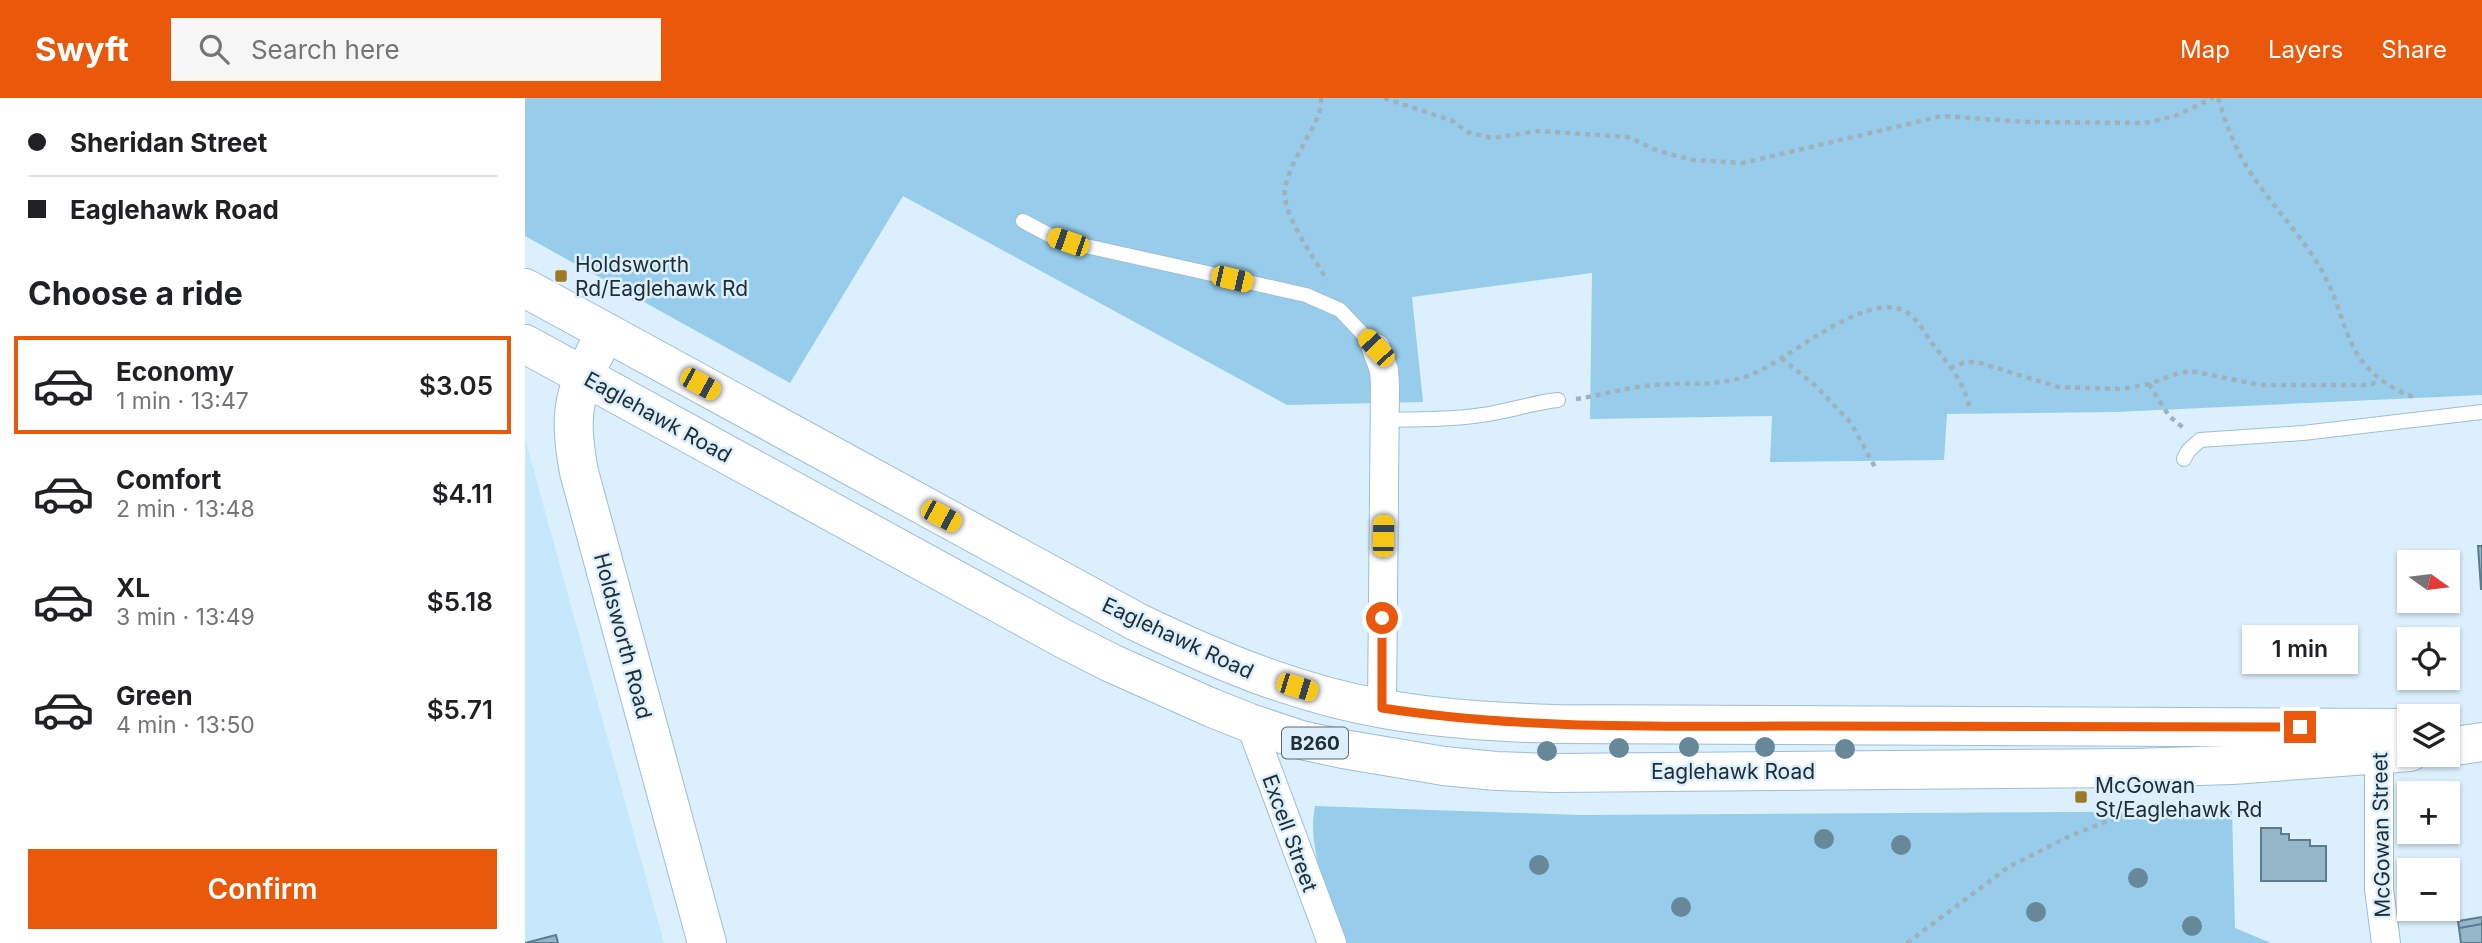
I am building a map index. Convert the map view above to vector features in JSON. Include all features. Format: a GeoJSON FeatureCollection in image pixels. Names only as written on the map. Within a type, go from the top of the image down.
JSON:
{"type":"FeatureCollection","features":[{"type":"Feature","properties":{"kind":"main road","name":"Eaglehawk Road"},"geometry":{"type":"LineString","coordinates":[[525,288],[894,491],[1178,642],[1256,674],[1335,698],[1452,718],[1566,724],[2395,741]]}},
{"type":"Feature","properties":{"kind":"main road","name":"Holdsworth Road"},"geometry":{"type":"LineString","coordinates":[[606,332],[583,376],[575,400],[573,417],[579,472],[707,943]]}},
{"type":"Feature","properties":{"kind":"main road","name":"Eaglehawk Road"},"geometry":{"type":"LineString","coordinates":[[525,344],[1063,639],[1164,688],[1250,723],[1301,740],[1343,749],[1431,764],[1496,771],[2105,768],[2232,765],[2395,741]]}},
{"type":"Feature","properties":{"kind":"main road"},"geometry":{"type":"LineString","coordinates":[[2460,729],[2482,730]]}},
{"type":"Feature","properties":{"kind":"main road"},"geometry":{"type":"LineString","coordinates":[[2460,745],[2482,742]]}},
{"type":"Feature","properties":{"kind":"street"},"geometry":{"type":"LineString","coordinates":[[1376,348],[1384,370],[1385,419],[1382,708]]}},
{"type":"Feature","properties":{"kind":"street","name":"Excell Street"},"geometry":{"type":"LineString","coordinates":[[1250,723],[1332,943]]}},
{"type":"Feature","properties":{"kind":"street","name":"McGowan Street"},"geometry":{"type":"LineString","coordinates":[[2386,943],[2379,889],[2395,741]]}},
{"type":"Feature","properties":{"kind":"lane"},"geometry":{"type":"LineString","coordinates":[[1023,221],[1068,242],[1305,295],[1340,310],[1376,348]]}},
{"type":"Feature","properties":{"kind":"lane"},"geometry":{"type":"LineString","coordinates":[[1385,419],[1464,417],[1498,413],[1558,400]]}},
{"type":"Feature","properties":{"kind":"lane"},"geometry":{"type":"LineString","coordinates":[[2184,459],[2188,450],[2200,440],[2303,433],[2482,412]]}},
{"type":"Feature","properties":{"kind":"path"},"geometry":{"type":"LineString","coordinates":[[1321,98],[1322,107],[1317,120],[1289,173],[1285,190],[1287,206],[1298,231],[1334,293],[1340,310]]}},
{"type":"Feature","properties":{"kind":"path"},"geometry":{"type":"LineString","coordinates":[[1384,98],[1453,121],[1467,132],[1492,138],[1539,131],[1628,137],[1658,151],[1693,160],[1743,163],[1942,116],[2027,122],[2145,123],[2175,116],[2216,98],[2231,137],[2249,171],[2326,278],[2354,348],[2362,361],[2380,379],[2405,394],[2425,400]]}},
{"type":"Feature","properties":{"kind":"path"},"geometry":{"type":"LineString","coordinates":[[1558,400],[1578,399],[1658,384],[1726,383],[1750,375],[1859,313],[1887,307],[1899,308],[1911,314],[1966,393],[1969,405]]}},
{"type":"Feature","properties":{"kind":"path"},"geometry":{"type":"LineString","coordinates":[[1781,358],[1816,386],[1851,423],[1875,467]]}},
{"type":"Feature","properties":{"kind":"path"},"geometry":{"type":"LineString","coordinates":[[1950,368],[1965,362],[1977,362],[2058,387],[2121,388],[2149,384],[2191,371],[2260,385],[2364,385],[2380,379]]}},
{"type":"Feature","properties":{"kind":"path"},"geometry":{"type":"LineString","coordinates":[[2149,384],[2169,416],[2200,440]]}},
{"type":"Feature","properties":{"kind":"path"},"geometry":{"type":"LineString","coordinates":[[1907,943],[2010,866],[2070,836],[2143,807]]}},
{"type":"Feature","properties":{"kind":"shaded area"},"geometry":{"type":"Polygon","coordinates":[[[525,98],[2482,98],[2482,395],[2116,412],[1947,414],[1944,460],[1770,462],[1772,416],[1590,419],[1592,273],[1412,297],[1423,402],[1287,405],[903,196],[790,383],[525,236],[525,98]]]}},
{"type":"Feature","properties":{"kind":"shaded area"},"geometry":{"type":"Polygon","coordinates":[[[525,438],[543,504],[664,943],[525,943],[525,438]]]}},
{"type":"Feature","properties":{"kind":"shaded area"},"geometry":{"type":"Polygon","coordinates":[[[1315,806],[1580,815],[2232,811],[2235,928],[2271,943],[1347,943],[1327,893],[1317,858],[1313,823],[1315,806]]]}},
{"type":"Feature","properties":{"kind":"building"},"geometry":{"type":"Polygon","coordinates":[[[2478,546],[2482,546],[2482,589],[2481,589],[2478,546]]]}},
{"type":"Feature","properties":{"kind":"building"},"geometry":{"type":"Polygon","coordinates":[[[2261,828],[2281,828],[2281,834],[2289,834],[2289,840],[2310,840],[2310,846],[2326,846],[2326,881],[2261,881],[2261,828]]]}},
{"type":"Feature","properties":{"kind":"building"},"geometry":{"type":"Polygon","coordinates":[[[2482,917],[2482,924],[2459,928],[2460,921],[2482,917]]]}},
{"type":"Feature","properties":{"kind":"building"},"geometry":{"type":"Polygon","coordinates":[[[2482,924],[2482,943],[2461,943],[2459,928],[2482,924]]]}},
{"type":"Feature","properties":{"kind":"building"},"geometry":{"type":"Polygon","coordinates":[[[556,935],[558,943],[525,943],[556,935]]]}},
{"type":"Feature","properties":{"kind":"place","name":"Holdsworth Rd/Eaglehawk Rd"},"geometry":{"type":"Point","coordinates":[561,276]}},
{"type":"Feature","properties":{"kind":"place","name":"McGowan St/Eaglehawk Rd"},"geometry":{"type":"Point","coordinates":[2081,797]}},
{"type":"Feature","properties":{"kind":"route"},"geometry":{"type":"LineString","coordinates":[[1382,618],[1382,708],[1438,717],[1494,722],[1616,725],[2300,727]]}}]}
